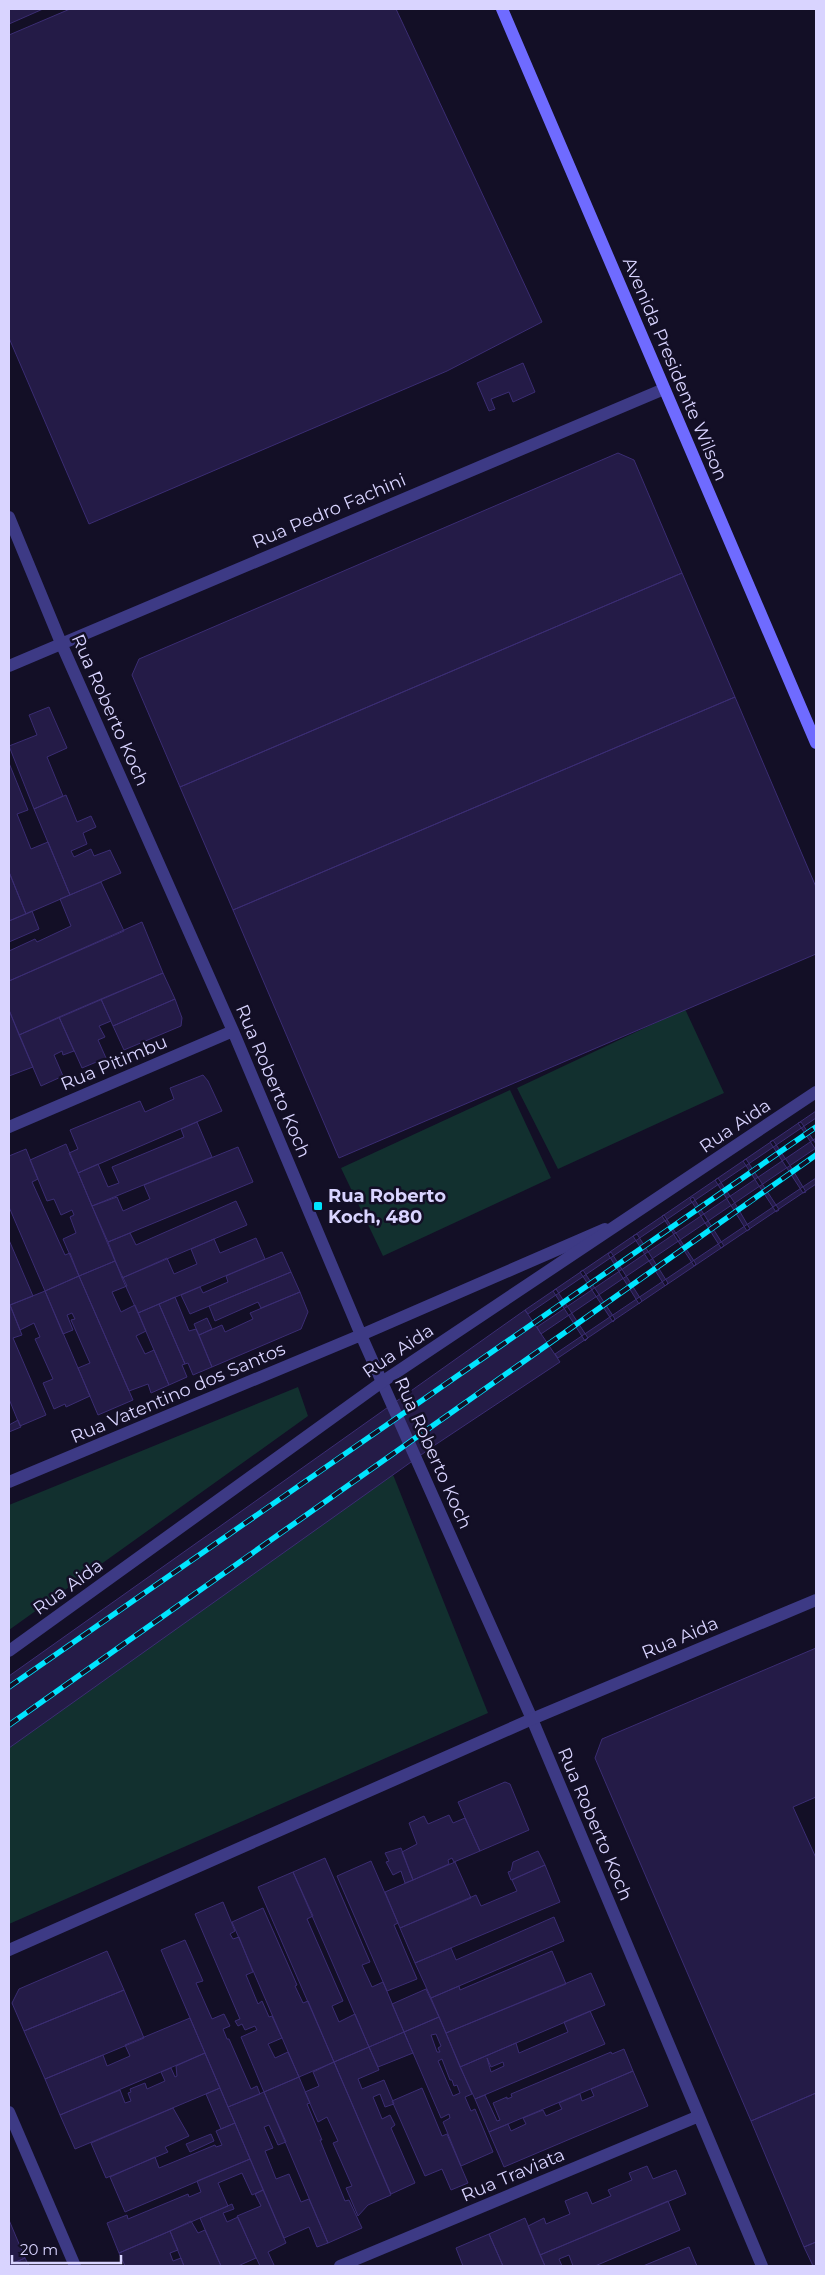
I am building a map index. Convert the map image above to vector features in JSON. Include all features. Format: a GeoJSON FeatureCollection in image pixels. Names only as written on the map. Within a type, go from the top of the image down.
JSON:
{"type":"FeatureCollection","features":[{"type":"Feature","properties":{"kind":"main road","name":"Avenida Presidente Wilson"},"geometry":{"type":"LineString","coordinates":[[502,9],[816,743]]}},
{"type":"Feature","properties":{"kind":"street","name":"Rua Pedro Fachini"},"geometry":{"type":"LineString","coordinates":[[9,666],[664,389]]}},
{"type":"Feature","properties":{"kind":"street","name":"Rua Roberto Koch"},"geometry":{"type":"LineString","coordinates":[[9,517],[62,643],[233,1031],[361,1335],[532,1719],[762,2266]]}},
{"type":"Feature","properties":{"kind":"street","name":"Rua Pitimbu"},"geometry":{"type":"LineString","coordinates":[[9,1127],[233,1031]]}},
{"type":"Feature","properties":{"kind":"street","name":"Rua Aida"},"geometry":{"type":"LineString","coordinates":[[9,1651],[382,1382],[816,1092]]}},
{"type":"Feature","properties":{"kind":"street","name":"Rua Vatentino dos Santos"},"geometry":{"type":"LineString","coordinates":[[9,1482],[361,1335],[624,1221]]}},
{"type":"Feature","properties":{"kind":"street","name":"Rua Aida"},"geometry":{"type":"LineString","coordinates":[[9,1950],[532,1719],[816,1600]]}},
{"type":"Feature","properties":{"kind":"street"},"geometry":{"type":"LineString","coordinates":[[9,2112],[75,2266]]}},
{"type":"Feature","properties":{"kind":"street","name":"Rua Traviata"},"geometry":{"type":"LineString","coordinates":[[340,2266],[699,2116]]}},
{"type":"Feature","properties":{"kind":"green space"},"geometry":{"type":"Polygon","coordinates":[[[685,1009],[724,1093],[558,1169],[517,1088],[685,1009]]]}},
{"type":"Feature","properties":{"kind":"green space"},"geometry":{"type":"Polygon","coordinates":[[[510,1090],[551,1178],[383,1256],[341,1168],[510,1090]]]}},
{"type":"Feature","properties":{"kind":"green space"},"geometry":{"type":"Polygon","coordinates":[[[298,1387],[308,1416],[9,1630],[9,1505],[298,1387]]]}},
{"type":"Feature","properties":{"kind":"green space"},"geometry":{"type":"Polygon","coordinates":[[[380,1442],[488,1713],[9,1924],[9,1697],[380,1442]]]}},
{"type":"Feature","properties":{"kind":"building"},"geometry":{"type":"Polygon","coordinates":[[[9,9],[43,9],[9,24],[9,9]]]}},
{"type":"Feature","properties":{"kind":"building"},"geometry":{"type":"Polygon","coordinates":[[[70,9],[396,9],[542,322],[447,371],[89,524],[9,338],[9,35],[70,9]]]}},
{"type":"Feature","properties":{"kind":"building"},"geometry":{"type":"Polygon","coordinates":[[[523,363],[535,392],[513,402],[509,392],[491,399],[495,409],[489,411],[477,383],[523,363]]]}},
{"type":"Feature","properties":{"kind":"building"},"geometry":{"type":"Polygon","coordinates":[[[618,453],[634,460],[682,573],[180,787],[132,675],[139,659],[618,453]]]}},
{"type":"Feature","properties":{"kind":"building"},"geometry":{"type":"Polygon","coordinates":[[[682,573],[735,697],[233,910],[180,787],[682,573]]]}},
{"type":"Feature","properties":{"kind":"building"},"geometry":{"type":"Polygon","coordinates":[[[735,697],[816,887],[816,954],[339,1158],[233,910],[735,697]]]}},
{"type":"Feature","properties":{"kind":"building"},"geometry":{"type":"Polygon","coordinates":[[[49,707],[67,748],[47,757],[63,796],[34,809],[9,746],[37,735],[29,715],[49,707]]]}},
{"type":"Feature","properties":{"kind":"building"},"geometry":{"type":"Polygon","coordinates":[[[9,763],[28,810],[17,814],[31,849],[48,842],[70,895],[26,914],[9,872],[9,763]]]}},
{"type":"Feature","properties":{"kind":"building"},"geometry":{"type":"Polygon","coordinates":[[[66,795],[77,822],[91,816],[96,827],[83,833],[87,844],[71,851],[74,857],[91,849],[94,856],[110,850],[121,873],[70,895],[34,809],[66,795]]]}},
{"type":"Feature","properties":{"kind":"building"},"geometry":{"type":"Polygon","coordinates":[[[9,872],[26,914],[9,921],[9,872]]]}},
{"type":"Feature","properties":{"kind":"building"},"geometry":{"type":"Polygon","coordinates":[[[101,882],[124,931],[9,981],[9,951],[35,939],[37,942],[71,926],[60,899],[101,882]]]}},
{"type":"Feature","properties":{"kind":"building"},"geometry":{"type":"Polygon","coordinates":[[[32,911],[39,929],[9,942],[9,921],[32,911]]]}},
{"type":"Feature","properties":{"kind":"building"},"geometry":{"type":"Polygon","coordinates":[[[142,922],[163,973],[19,1035],[9,1010],[9,981],[142,922]]]}},
{"type":"Feature","properties":{"kind":"building"},"geometry":{"type":"Polygon","coordinates":[[[163,973],[175,999],[113,1026],[101,999],[163,973]]]}},
{"type":"Feature","properties":{"kind":"building"},"geometry":{"type":"Polygon","coordinates":[[[101,999],[111,1021],[99,1026],[105,1037],[98,1040],[106,1058],[82,1068],[59,1017],[101,999]]]}},
{"type":"Feature","properties":{"kind":"building"},"geometry":{"type":"Polygon","coordinates":[[[175,999],[182,1018],[181,1026],[124,1050],[113,1026],[175,999]]]}},
{"type":"Feature","properties":{"kind":"building"},"geometry":{"type":"Polygon","coordinates":[[[9,1010],[33,1067],[9,1076],[9,1010]]]}},
{"type":"Feature","properties":{"kind":"building"},"geometry":{"type":"Polygon","coordinates":[[[59,1017],[74,1051],[63,1055],[62,1051],[54,1055],[63,1076],[41,1086],[19,1035],[59,1017]]]}},
{"type":"Feature","properties":{"kind":"building"},"geometry":{"type":"Polygon","coordinates":[[[203,1075],[208,1081],[222,1111],[78,1173],[69,1153],[78,1149],[70,1130],[140,1101],[145,1112],[174,1099],[170,1088],[203,1075]]]}},
{"type":"Feature","properties":{"kind":"building"},"geometry":{"type":"Polygon","coordinates":[[[816,1111],[816,1118],[528,1314],[525,1310],[816,1111]]]}},
{"type":"Feature","properties":{"kind":"building"},"geometry":{"type":"Polygon","coordinates":[[[197,1122],[212,1157],[92,1206],[78,1173],[98,1164],[108,1187],[119,1183],[112,1167],[184,1137],[181,1129],[197,1122]]]}},
{"type":"Feature","properties":{"kind":"building"},"geometry":{"type":"Polygon","coordinates":[[[801,1122],[816,1144],[816,1150],[798,1123],[801,1122]]]}},
{"type":"Feature","properties":{"kind":"building"},"geometry":{"type":"Polygon","coordinates":[[[816,1138],[816,1148],[541,1334],[537,1327],[816,1138]]]}},
{"type":"Feature","properties":{"kind":"building"},"geometry":{"type":"Polygon","coordinates":[[[773,1140],[806,1192],[803,1193],[770,1142],[773,1140]]]}},
{"type":"Feature","properties":{"kind":"building"},"geometry":{"type":"Polygon","coordinates":[[[66,1144],[115,1261],[79,1276],[63,1239],[76,1233],[70,1217],[74,1215],[72,1210],[61,1215],[54,1199],[47,1201],[30,1160],[66,1144]]]}},
{"type":"Feature","properties":{"kind":"building"},"geometry":{"type":"Polygon","coordinates":[[[238,1147],[253,1182],[108,1242],[92,1206],[117,1197],[123,1211],[150,1199],[144,1185],[238,1147]]]}},
{"type":"Feature","properties":{"kind":"building"},"geometry":{"type":"Polygon","coordinates":[[[26,1149],[38,1179],[32,1182],[65,1255],[70,1253],[79,1276],[45,1291],[9,1207],[9,1156],[26,1149]]]}},
{"type":"Feature","properties":{"kind":"building"},"geometry":{"type":"Polygon","coordinates":[[[746,1159],[778,1208],[779,1210],[776,1212],[743,1161],[746,1159]]]}},
{"type":"Feature","properties":{"kind":"building"},"geometry":{"type":"Polygon","coordinates":[[[718,1178],[750,1229],[747,1231],[715,1180],[718,1178]]]}},
{"type":"Feature","properties":{"kind":"building"},"geometry":{"type":"Polygon","coordinates":[[[816,1178],[816,1184],[558,1358],[555,1354],[816,1178]]]}},
{"type":"Feature","properties":{"kind":"building"},"geometry":{"type":"Polygon","coordinates":[[[693,1197],[724,1246],[721,1248],[690,1199],[693,1197]]]}},
{"type":"Feature","properties":{"kind":"building"},"geometry":{"type":"Polygon","coordinates":[[[236,1201],[247,1225],[122,1278],[108,1242],[130,1233],[136,1245],[236,1201]]]}},
{"type":"Feature","properties":{"kind":"building"},"geometry":{"type":"Polygon","coordinates":[[[664,1215],[696,1264],[694,1266],[662,1216],[664,1215]]]}},
{"type":"Feature","properties":{"kind":"building"},"geometry":{"type":"Polygon","coordinates":[[[637,1234],[668,1283],[665,1286],[633,1236],[637,1234]]]}},
{"type":"Feature","properties":{"kind":"building"},"geometry":{"type":"Polygon","coordinates":[[[256,1238],[265,1259],[138,1313],[122,1278],[167,1258],[174,1274],[197,1264],[191,1249],[214,1239],[220,1253],[256,1238]]]}},
{"type":"Feature","properties":{"kind":"building"},"geometry":{"type":"Polygon","coordinates":[[[9,1240],[33,1296],[10,1305],[9,1304],[9,1240]]]}},
{"type":"Feature","properties":{"kind":"building"},"geometry":{"type":"Polygon","coordinates":[[[282,1252],[291,1272],[190,1314],[181,1295],[200,1287],[203,1293],[228,1282],[226,1276],[282,1252]]]}},
{"type":"Feature","properties":{"kind":"building"},"geometry":{"type":"Polygon","coordinates":[[[611,1252],[642,1301],[639,1304],[608,1254],[611,1252]]]}},
{"type":"Feature","properties":{"kind":"building"},"geometry":{"type":"Polygon","coordinates":[[[115,1261],[127,1286],[112,1292],[121,1312],[135,1305],[146,1331],[136,1336],[145,1354],[154,1350],[169,1385],[151,1393],[148,1384],[129,1391],[79,1276],[115,1261]]]}},
{"type":"Feature","properties":{"kind":"building"},"geometry":{"type":"Polygon","coordinates":[[[583,1270],[615,1319],[613,1322],[580,1272],[583,1270]]]}},
{"type":"Feature","properties":{"kind":"building"},"geometry":{"type":"Polygon","coordinates":[[[291,1272],[300,1292],[261,1308],[258,1302],[215,1321],[209,1306],[291,1272]]]}},
{"type":"Feature","properties":{"kind":"building"},"geometry":{"type":"Polygon","coordinates":[[[79,1276],[133,1400],[98,1415],[78,1368],[90,1363],[71,1320],[75,1319],[72,1313],[67,1315],[73,1330],[63,1334],[45,1291],[79,1276]]]}},
{"type":"Feature","properties":{"kind":"building"},"geometry":{"type":"Polygon","coordinates":[[[556,1289],[588,1338],[585,1341],[553,1291],[556,1289]]]}},
{"type":"Feature","properties":{"kind":"building"},"geometry":{"type":"Polygon","coordinates":[[[45,1291],[90,1396],[66,1407],[65,1404],[54,1409],[43,1383],[53,1379],[35,1339],[40,1337],[34,1323],[20,1330],[10,1305],[45,1291]]]}},
{"type":"Feature","properties":{"kind":"building"},"geometry":{"type":"Polygon","coordinates":[[[300,1292],[308,1312],[301,1329],[212,1367],[199,1335],[222,1325],[225,1332],[253,1319],[250,1313],[300,1292]]]}},
{"type":"Feature","properties":{"kind":"building"},"geometry":{"type":"Polygon","coordinates":[[[175,1297],[189,1331],[196,1329],[212,1367],[193,1375],[188,1363],[185,1364],[159,1304],[175,1297]]]}},
{"type":"Feature","properties":{"kind":"building"},"geometry":{"type":"Polygon","coordinates":[[[159,1304],[185,1364],[182,1365],[187,1377],[169,1385],[138,1313],[159,1304]]]}},
{"type":"Feature","properties":{"kind":"building"},"geometry":{"type":"Polygon","coordinates":[[[10,1305],[22,1335],[13,1338],[46,1415],[20,1426],[9,1399],[10,1305]]]}},
{"type":"Feature","properties":{"kind":"building"},"geometry":{"type":"Polygon","coordinates":[[[525,1310],[560,1362],[435,1445],[9,1748],[9,1676],[525,1310]]]}},
{"type":"Feature","properties":{"kind":"building"},"geometry":{"type":"Polygon","coordinates":[[[207,1318],[212,1329],[199,1335],[194,1324],[207,1318]]]}},
{"type":"Feature","properties":{"kind":"building"},"geometry":{"type":"Polygon","coordinates":[[[18,1420],[21,1427],[9,1432],[9,1425],[18,1420]]]}},
{"type":"Feature","properties":{"kind":"building"},"geometry":{"type":"Polygon","coordinates":[[[816,1648],[816,1797],[793,1807],[816,1858],[816,2093],[751,2121],[595,1758],[602,1739],[816,1648]]]}},
{"type":"Feature","properties":{"kind":"building"},"geometry":{"type":"Polygon","coordinates":[[[505,1782],[510,1784],[529,1830],[480,1851],[458,1802],[505,1782]]]}},
{"type":"Feature","properties":{"kind":"building"},"geometry":{"type":"Polygon","coordinates":[[[449,1815],[453,1823],[465,1818],[480,1851],[454,1862],[452,1858],[448,1860],[449,1864],[413,1880],[402,1852],[417,1844],[409,1823],[424,1816],[428,1824],[449,1815]]]}},
{"type":"Feature","properties":{"kind":"building"},"geometry":{"type":"Polygon","coordinates":[[[401,1848],[413,1880],[405,1883],[401,1871],[393,1875],[386,1862],[389,1861],[385,1853],[401,1848]]]}},
{"type":"Feature","properties":{"kind":"building"},"geometry":{"type":"Polygon","coordinates":[[[538,1851],[545,1865],[511,1880],[508,1872],[511,1871],[513,1862],[538,1851]]]}},
{"type":"Feature","properties":{"kind":"building"},"geometry":{"type":"Polygon","coordinates":[[[325,1858],[370,1962],[362,1965],[372,1987],[383,1982],[404,2032],[369,2047],[293,1872],[325,1858]]]}},
{"type":"Feature","properties":{"kind":"building"},"geometry":{"type":"Polygon","coordinates":[[[371,1861],[398,1923],[394,1925],[417,1979],[387,1991],[337,1876],[371,1861]]]}},
{"type":"Feature","properties":{"kind":"building"},"geometry":{"type":"Polygon","coordinates":[[[455,1862],[471,1898],[400,1928],[385,1892],[455,1862]]]}},
{"type":"Feature","properties":{"kind":"building"},"geometry":{"type":"Polygon","coordinates":[[[545,1865],[560,1902],[415,1963],[400,1928],[476,1895],[481,1906],[517,1891],[512,1880],[545,1865]]]}},
{"type":"Feature","properties":{"kind":"building"},"geometry":{"type":"Polygon","coordinates":[[[293,1872],[313,1916],[307,1919],[343,2001],[332,2006],[339,2022],[355,2014],[369,2047],[334,2062],[258,1887],[293,1872]]]}},
{"type":"Feature","properties":{"kind":"building"},"geometry":{"type":"Polygon","coordinates":[[[223,1902],[235,1931],[230,1934],[233,1939],[239,1937],[253,1972],[246,1975],[258,2004],[262,2001],[269,2017],[272,2016],[282,2038],[268,2044],[275,2058],[288,2052],[299,2077],[264,2092],[241,2037],[257,2030],[255,2026],[245,2030],[242,2024],[238,2026],[235,2021],[240,2019],[195,1914],[223,1902]]]}},
{"type":"Feature","properties":{"kind":"building"},"geometry":{"type":"Polygon","coordinates":[[[263,1908],[297,1985],[295,1986],[303,2003],[308,2001],[334,2062],[299,2077],[232,1922],[263,1908]]]}},
{"type":"Feature","properties":{"kind":"building"},"geometry":{"type":"Polygon","coordinates":[[[554,1917],[564,1941],[431,1998],[415,1963],[451,1948],[456,1960],[554,1917]]]}},
{"type":"Feature","properties":{"kind":"building"},"geometry":{"type":"Polygon","coordinates":[[[185,1940],[203,1981],[196,1983],[212,2019],[224,2014],[230,2026],[223,2029],[227,2039],[229,2039],[251,2089],[257,2086],[260,2094],[228,2107],[161,1950],[185,1940]]]}},
{"type":"Feature","properties":{"kind":"building"},"geometry":{"type":"Polygon","coordinates":[[[107,1951],[124,1990],[24,2031],[12,2003],[19,1989],[107,1951]]]}},
{"type":"Feature","properties":{"kind":"building"},"geometry":{"type":"Polygon","coordinates":[[[552,1951],[566,1984],[446,2033],[431,1998],[459,1986],[460,1990],[552,1951]]]}},
{"type":"Feature","properties":{"kind":"building"},"geometry":{"type":"Polygon","coordinates":[[[591,1973],[605,2005],[460,2067],[446,2033],[591,1973]]]}},
{"type":"Feature","properties":{"kind":"building"},"geometry":{"type":"Polygon","coordinates":[[[426,1989],[439,2017],[404,2032],[392,2004],[426,1989]]]}},
{"type":"Feature","properties":{"kind":"building"},"geometry":{"type":"Polygon","coordinates":[[[124,1990],[144,2038],[45,2079],[24,2031],[124,1990]]]}},
{"type":"Feature","properties":{"kind":"building"},"geometry":{"type":"Polygon","coordinates":[[[590,2011],[605,2044],[475,2099],[460,2067],[516,2043],[519,2053],[568,2032],[564,2022],[590,2011]],[[487,2058],[491,2072],[504,2066],[503,2062],[491,2067],[487,2058]]]}},
{"type":"Feature","properties":{"kind":"building"},"geometry":{"type":"Polygon","coordinates":[[[439,2017],[472,2094],[465,2097],[471,2111],[475,2109],[493,2152],[461,2166],[443,2122],[450,2118],[449,2114],[441,2118],[404,2032],[439,2017]],[[436,2034],[431,2035],[437,2052],[440,2052],[438,2048],[441,2046],[436,2034]],[[442,2059],[438,2061],[453,2096],[460,2093],[457,2085],[454,2086],[452,2080],[450,2080],[442,2059]]]}},
{"type":"Feature","properties":{"kind":"building"},"geometry":{"type":"Polygon","coordinates":[[[190,2018],[205,2053],[60,2115],[45,2079],[103,2055],[107,2066],[130,2056],[125,2045],[190,2018]]]}},
{"type":"Feature","properties":{"kind":"building"},"geometry":{"type":"Polygon","coordinates":[[[404,2032],[413,2053],[378,2067],[369,2047],[404,2032]]]}},
{"type":"Feature","properties":{"kind":"building"},"geometry":{"type":"Polygon","coordinates":[[[369,2047],[379,2070],[358,2079],[362,2089],[384,2080],[394,2104],[385,2107],[380,2094],[373,2097],[382,2119],[390,2115],[395,2125],[391,2128],[415,2183],[391,2194],[334,2062],[369,2047]]]}},
{"type":"Feature","properties":{"kind":"building"},"geometry":{"type":"Polygon","coordinates":[[[624,2049],[633,2071],[489,2132],[475,2099],[485,2095],[497,2121],[500,2120],[493,2103],[507,2097],[507,2099],[512,2097],[511,2094],[611,2052],[612,2054],[624,2049]]]}},
{"type":"Feature","properties":{"kind":"building"},"geometry":{"type":"Polygon","coordinates":[[[205,2053],[220,2088],[75,2149],[60,2115],[120,2090],[125,2103],[131,2101],[128,2093],[131,2092],[130,2089],[145,2083],[147,2089],[165,2081],[161,2072],[171,2068],[175,2077],[177,2076],[176,2066],[205,2053]]]}},
{"type":"Feature","properties":{"kind":"building"},"geometry":{"type":"Polygon","coordinates":[[[334,2062],[391,2195],[368,2205],[358,2216],[346,2188],[352,2186],[333,2143],[338,2141],[327,2117],[318,2122],[305,2092],[319,2086],[313,2072],[334,2062]]]}},
{"type":"Feature","properties":{"kind":"building"},"geometry":{"type":"Polygon","coordinates":[[[633,2071],[648,2106],[504,2167],[489,2132],[508,2124],[511,2131],[526,2124],[523,2118],[543,2110],[546,2116],[562,2109],[559,2103],[580,2094],[582,2101],[594,2096],[591,2089],[633,2071]]]}},
{"type":"Feature","properties":{"kind":"building"},"geometry":{"type":"Polygon","coordinates":[[[299,2077],[310,2103],[307,2104],[322,2140],[320,2140],[345,2201],[349,2200],[362,2228],[328,2243],[264,2092],[299,2077]]]}},
{"type":"Feature","properties":{"kind":"building"},"geometry":{"type":"Polygon","coordinates":[[[220,2088],[235,2123],[221,2129],[206,2094],[220,2088]]]}},
{"type":"Feature","properties":{"kind":"building"},"geometry":{"type":"Polygon","coordinates":[[[422,2088],[442,2136],[447,2134],[468,2183],[451,2190],[442,2169],[425,2176],[392,2101],[422,2088]]]}},
{"type":"Feature","properties":{"kind":"building"},"geometry":{"type":"Polygon","coordinates":[[[264,2092],[286,2142],[278,2145],[269,2125],[264,2127],[273,2148],[265,2151],[276,2179],[289,2174],[301,2202],[309,2199],[328,2243],[317,2247],[309,2227],[284,2238],[228,2107],[264,2092]]]}},
{"type":"Feature","properties":{"kind":"building"},"geometry":{"type":"Polygon","coordinates":[[[816,2093],[816,2242],[804,2247],[751,2121],[816,2093]]]}},
{"type":"Feature","properties":{"kind":"building"},"geometry":{"type":"Polygon","coordinates":[[[173,2108],[189,2136],[165,2147],[168,2152],[106,2178],[91,2143],[173,2108]]]}},
{"type":"Feature","properties":{"kind":"building"},"geometry":{"type":"Polygon","coordinates":[[[235,2123],[250,2159],[125,2212],[110,2177],[155,2157],[159,2168],[215,2145],[216,2147],[222,2145],[216,2131],[235,2123]]]}},
{"type":"Feature","properties":{"kind":"building"},"geometry":{"type":"Polygon","coordinates":[[[211,2134],[214,2141],[190,2152],[186,2144],[211,2134]]]}},
{"type":"Feature","properties":{"kind":"building"},"geometry":{"type":"Polygon","coordinates":[[[250,2159],[263,2190],[252,2195],[242,2173],[218,2183],[228,2206],[119,2253],[107,2223],[127,2215],[128,2219],[188,2194],[189,2197],[201,2192],[197,2181],[250,2159]]]}},
{"type":"Feature","properties":{"kind":"building"},"geometry":{"type":"Polygon","coordinates":[[[647,2166],[653,2179],[676,2170],[686,2194],[540,2255],[528,2226],[544,2218],[546,2224],[570,2214],[565,2201],[587,2192],[592,2204],[611,2196],[608,2190],[632,2180],[629,2173],[647,2166]]]}},
{"type":"Feature","properties":{"kind":"building"},"geometry":{"type":"Polygon","coordinates":[[[263,2190],[286,2243],[268,2252],[274,2265],[272,2266],[260,2266],[237,2216],[261,2206],[255,2194],[263,2190]]]}},
{"type":"Feature","properties":{"kind":"building"},"geometry":{"type":"Polygon","coordinates":[[[668,2201],[680,2230],[595,2266],[573,2266],[569,2255],[559,2259],[562,2266],[545,2266],[540,2255],[668,2201]]]}},
{"type":"Feature","properties":{"kind":"building"},"geometry":{"type":"Polygon","coordinates":[[[232,2204],[234,2209],[223,2213],[227,2222],[238,2217],[256,2258],[238,2266],[221,2266],[200,2218],[232,2204]]]}},
{"type":"Feature","properties":{"kind":"building"},"geometry":{"type":"Polygon","coordinates":[[[525,2218],[545,2266],[503,2266],[489,2234],[525,2218]]]}},
{"type":"Feature","properties":{"kind":"building"},"geometry":{"type":"Polygon","coordinates":[[[9,2220],[25,2258],[9,2265],[9,2220]]]}},
{"type":"Feature","properties":{"kind":"building"},"geometry":{"type":"Polygon","coordinates":[[[191,2221],[198,2233],[205,2230],[221,2266],[184,2266],[170,2231],[191,2221]]]}},
{"type":"Feature","properties":{"kind":"building"},"geometry":{"type":"Polygon","coordinates":[[[170,2231],[178,2250],[170,2253],[173,2261],[181,2258],[184,2266],[125,2266],[119,2253],[170,2231]]]}},
{"type":"Feature","properties":{"kind":"building"},"geometry":{"type":"Polygon","coordinates":[[[489,2234],[503,2266],[463,2266],[456,2248],[489,2234]]]}},
{"type":"Feature","properties":{"kind":"building"},"geometry":{"type":"Polygon","coordinates":[[[816,2242],[816,2266],[813,2266],[804,2247],[816,2242]]]}},
{"type":"Feature","properties":{"kind":"building"},"geometry":{"type":"Polygon","coordinates":[[[689,2247],[697,2266],[643,2266],[689,2247]]]}},
{"type":"Feature","properties":{"kind":"building"},"geometry":{"type":"Polygon","coordinates":[[[25,2258],[29,2266],[9,2266],[9,2265],[25,2258]]]}},
{"type":"Feature","properties":{"kind":"railway"},"geometry":{"type":"LineString","coordinates":[[9,1687],[816,1127]]}},
{"type":"Feature","properties":{"kind":"railway"},"geometry":{"type":"LineString","coordinates":[[9,1725],[816,1155]]}},
{"type":"Feature","properties":{"kind":"place","name":"Rua Roberto Koch, 480"},"geometry":{"type":"Point","coordinates":[318,1206]}}]}
